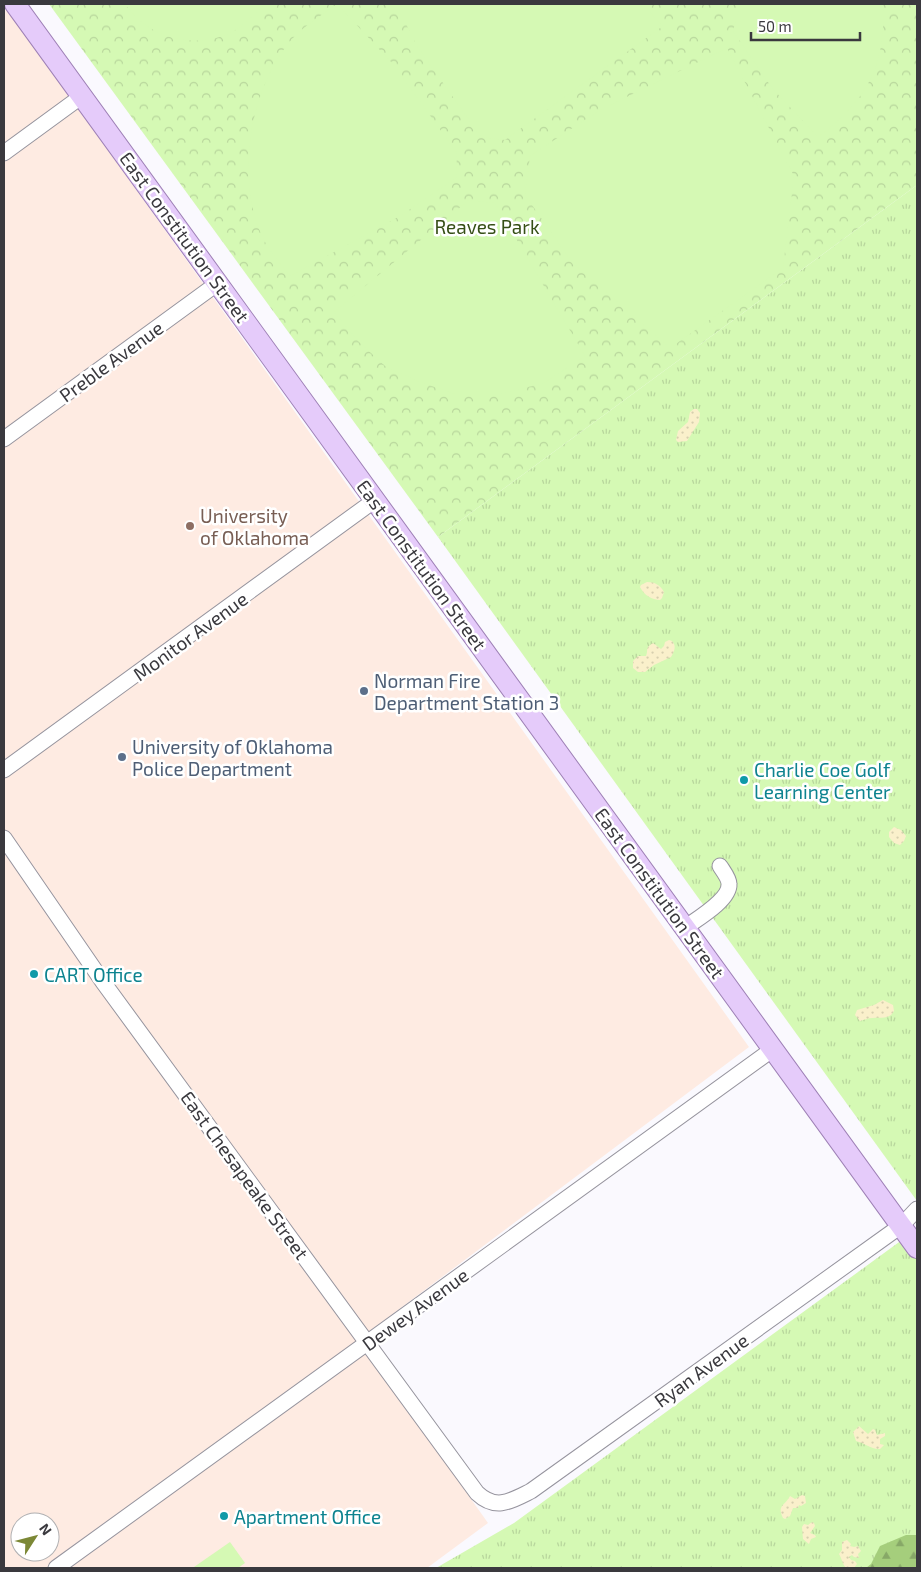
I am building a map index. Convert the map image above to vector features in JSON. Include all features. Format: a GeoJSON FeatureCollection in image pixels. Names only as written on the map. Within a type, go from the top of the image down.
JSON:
{"type":"FeatureCollection","features":[{"type":"Feature","properties":{"kind":"main road","name":"East Constitution Street"},"geometry":{"type":"LineString","coordinates":[[15,4],[917,1248]]}},
{"type":"Feature","properties":{"kind":"street"},"geometry":{"type":"LineString","coordinates":[[4,153],[82,96]]}},
{"type":"Feature","properties":{"kind":"street","name":"Preble Avenue"},"geometry":{"type":"LineString","coordinates":[[4,439],[218,283]]}},
{"type":"Feature","properties":{"kind":"street","name":"Monitor Avenue"},"geometry":{"type":"LineString","coordinates":[[4,770],[375,500]]}},
{"type":"Feature","properties":{"kind":"street","name":"East Chesapeake Street"},"geometry":{"type":"LineString","coordinates":[[4,838],[103,982],[477,1493],[486,1501],[494,1503]]}},
{"type":"Feature","properties":{"kind":"street"},"geometry":{"type":"LineString","coordinates":[[686,927],[714,906],[727,892],[729,884],[720,866]]}},
{"type":"Feature","properties":{"kind":"street","name":"Dewey Avenue"},"geometry":{"type":"LineString","coordinates":[[56,1568],[773,1049]]}},
{"type":"Feature","properties":{"kind":"street","name":"Ryan Avenue"},"geometry":{"type":"LineString","coordinates":[[494,1503],[504,1502],[531,1491],[902,1225],[917,1209]]}},
{"type":"Feature","properties":{"kind":"shaded area","name":"University of Oklahoma"},"geometry":{"type":"Polygon","coordinates":[[[4,5],[749,1047],[358,1340],[488,1523],[427,1568],[4,1568],[4,5]]]}},
{"type":"Feature","properties":{"kind":"green space","name":"Reaves Park"},"geometry":{"type":"Polygon","coordinates":[[[49,4],[917,4],[917,185],[438,537],[49,4]]]}},
{"type":"Feature","properties":{"kind":"green space"},"geometry":{"type":"Polygon","coordinates":[[[125,4],[266,4],[234,31],[204,40],[189,40],[174,38],[147,26],[125,4]]]}},
{"type":"Feature","properties":{"kind":"green space"},"geometry":{"type":"Polygon","coordinates":[[[337,4],[393,64],[457,153],[456,178],[400,216],[290,276],[271,252],[262,236],[254,213],[249,187],[251,133],[257,107],[266,82],[278,59],[297,34],[337,4]]]}},
{"type":"Feature","properties":{"kind":"green space"},"geometry":{"type":"Polygon","coordinates":[[[396,4],[642,4],[663,26],[505,140],[481,137],[417,46],[396,4]]]}},
{"type":"Feature","properties":{"kind":"green space"},"geometry":{"type":"Polygon","coordinates":[[[740,4],[883,4],[881,46],[877,64],[870,80],[861,95],[849,109],[818,137],[772,88],[733,31],[740,4]]]}},
{"type":"Feature","properties":{"kind":"green space"},"geometry":{"type":"Polygon","coordinates":[[[727,48],[794,176],[783,268],[670,348],[572,262],[525,195],[530,156],[600,110],[727,48]]]}},
{"type":"Feature","properties":{"kind":"green space"},"geometry":{"type":"Polygon","coordinates":[[[917,185],[917,1201],[438,537],[917,185]]]}},
{"type":"Feature","properties":{"kind":"green space"},"geometry":{"type":"Polygon","coordinates":[[[469,200],[495,203],[585,356],[544,383],[500,394],[455,394],[417,381],[385,366],[358,341],[334,312],[469,200]]]}},
{"type":"Feature","properties":{"kind":"green space"},"geometry":{"type":"Polygon","coordinates":[[[917,1229],[917,1568],[436,1568],[514,1523],[917,1229]]]}},
{"type":"Feature","properties":{"kind":"green space"},"geometry":{"type":"Polygon","coordinates":[[[906,1535],[917,1535],[917,1568],[866,1568],[871,1564],[880,1546],[906,1535]]]}},
{"type":"Feature","properties":{"kind":"green space"},"geometry":{"type":"Polygon","coordinates":[[[230,1542],[245,1563],[238,1568],[194,1567],[230,1542]]]}},
{"type":"Feature","properties":{"kind":"sand"},"geometry":{"type":"Polygon","coordinates":[[[697,409],[700,413],[699,422],[687,441],[678,442],[676,440],[678,431],[688,422],[690,412],[697,409]]]}},
{"type":"Feature","properties":{"kind":"sand"},"geometry":{"type":"Polygon","coordinates":[[[647,582],[657,584],[664,592],[660,600],[654,599],[642,590],[641,585],[647,582]]]}},
{"type":"Feature","properties":{"kind":"sand"},"geometry":{"type":"Polygon","coordinates":[[[669,640],[674,643],[675,647],[671,657],[654,665],[645,672],[638,672],[633,668],[633,661],[638,656],[646,656],[650,645],[653,643],[661,649],[665,642],[669,640]]]}},
{"type":"Feature","properties":{"kind":"sand"},"geometry":{"type":"Polygon","coordinates":[[[894,827],[901,830],[906,836],[900,845],[894,843],[889,837],[889,832],[894,827]]]}},
{"type":"Feature","properties":{"kind":"sand"},"geometry":{"type":"Polygon","coordinates":[[[883,1000],[893,1005],[894,1011],[890,1016],[860,1021],[855,1015],[857,1010],[883,1000]]]}},
{"type":"Feature","properties":{"kind":"sand"},"geometry":{"type":"Polygon","coordinates":[[[859,1426],[868,1434],[873,1429],[877,1435],[885,1433],[885,1436],[880,1439],[880,1444],[884,1445],[877,1449],[856,1441],[853,1432],[859,1426]]]}},
{"type":"Feature","properties":{"kind":"sand"},"geometry":{"type":"Polygon","coordinates":[[[802,1495],[805,1496],[806,1503],[801,1506],[799,1505],[798,1508],[793,1508],[790,1516],[785,1519],[783,1518],[781,1508],[790,1496],[795,1499],[802,1495]]]}},
{"type":"Feature","properties":{"kind":"sand"},"geometry":{"type":"Polygon","coordinates":[[[812,1522],[815,1526],[810,1533],[816,1537],[811,1539],[809,1544],[803,1539],[802,1527],[804,1524],[808,1525],[812,1522]]]}},
{"type":"Feature","properties":{"kind":"sand"},"geometry":{"type":"Polygon","coordinates":[[[847,1540],[851,1544],[850,1546],[858,1546],[861,1551],[858,1554],[859,1558],[852,1555],[849,1557],[857,1564],[854,1568],[846,1568],[839,1554],[842,1550],[842,1542],[847,1540]]]}},
{"type":"Feature","properties":{"kind":"place","name":"University of Oklahoma"},"geometry":{"type":"Point","coordinates":[190,526]}},
{"type":"Feature","properties":{"kind":"place","name":"Norman Fire Department Station 3"},"geometry":{"type":"Point","coordinates":[364,691]}},
{"type":"Feature","properties":{"kind":"place","name":"University of Oklahoma Police Department"},"geometry":{"type":"Point","coordinates":[122,757]}},
{"type":"Feature","properties":{"kind":"place","name":"Charlie Coe Golf Learning Center"},"geometry":{"type":"Point","coordinates":[744,780]}},
{"type":"Feature","properties":{"kind":"place","name":"CART Office"},"geometry":{"type":"Point","coordinates":[34,974]}},
{"type":"Feature","properties":{"kind":"place","name":"Apartment Office"},"geometry":{"type":"Point","coordinates":[224,1516]}}]}
